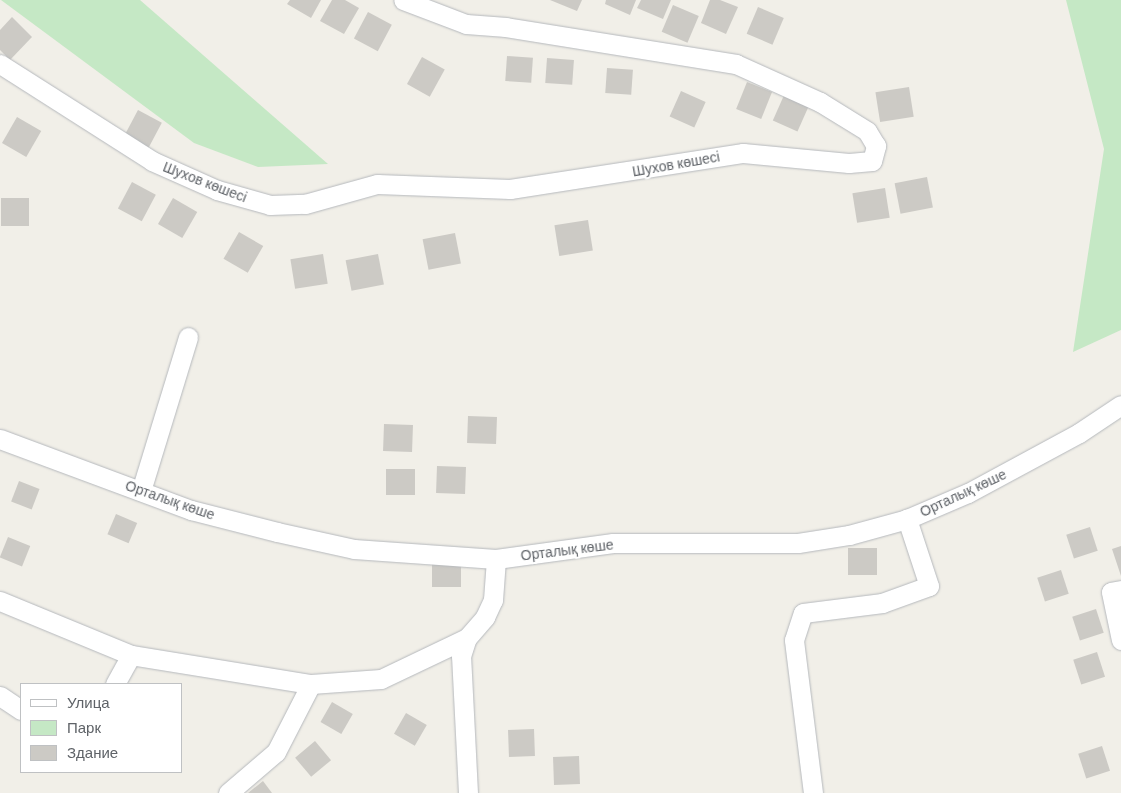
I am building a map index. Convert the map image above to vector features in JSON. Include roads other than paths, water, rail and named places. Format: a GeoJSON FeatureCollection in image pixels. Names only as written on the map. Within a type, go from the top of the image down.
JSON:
{"type":"FeatureCollection","features":[{"type":"Feature","properties":{"kind":"street","name":"Шухов көшесі"},"geometry":{"type":"LineString","coordinates":[[0,64],[152,161],[217,190],[270,205],[305,204],[377,184],[510,189],[743,153],[849,163],[872,161],[876,146],[867,131],[820,102],[736,64],[506,26],[466,24],[404,0]]}},
{"type":"Feature","properties":{"kind":"street"},"geometry":{"type":"LineString","coordinates":[[141,491],[188,337]]}},
{"type":"Feature","properties":{"kind":"street","name":"Орталық көше"},"geometry":{"type":"LineString","coordinates":[[0,439],[191,510],[354,550],[496,559],[613,543],[798,543],[849,536],[907,519],[968,493],[1027,462],[1121,405]]}},
{"type":"Feature","properties":{"kind":"street"},"geometry":{"type":"LineString","coordinates":[[813,793],[794,640],[803,613],[882,602],[929,586],[907,519]]}},
{"type":"Feature","properties":{"kind":"street"},"geometry":{"type":"LineString","coordinates":[[0,601],[131,655],[311,684],[381,679],[467,638],[485,617],[493,600],[496,559]]}},
{"type":"Feature","properties":{"kind":"street"},"geometry":{"type":"LineString","coordinates":[[1121,590],[1111,592],[1121,640]]}},
{"type":"Feature","properties":{"kind":"street"},"geometry":{"type":"LineString","coordinates":[[467,638],[462,656],[468,793]]}},
{"type":"Feature","properties":{"kind":"street"},"geometry":{"type":"LineString","coordinates":[[116,683],[131,655]]}},
{"type":"Feature","properties":{"kind":"street"},"geometry":{"type":"LineString","coordinates":[[228,793],[276,752],[311,684]]}},
{"type":"Feature","properties":{"kind":"street"},"geometry":{"type":"LineString","coordinates":[[0,696],[20,709]]}}]}
